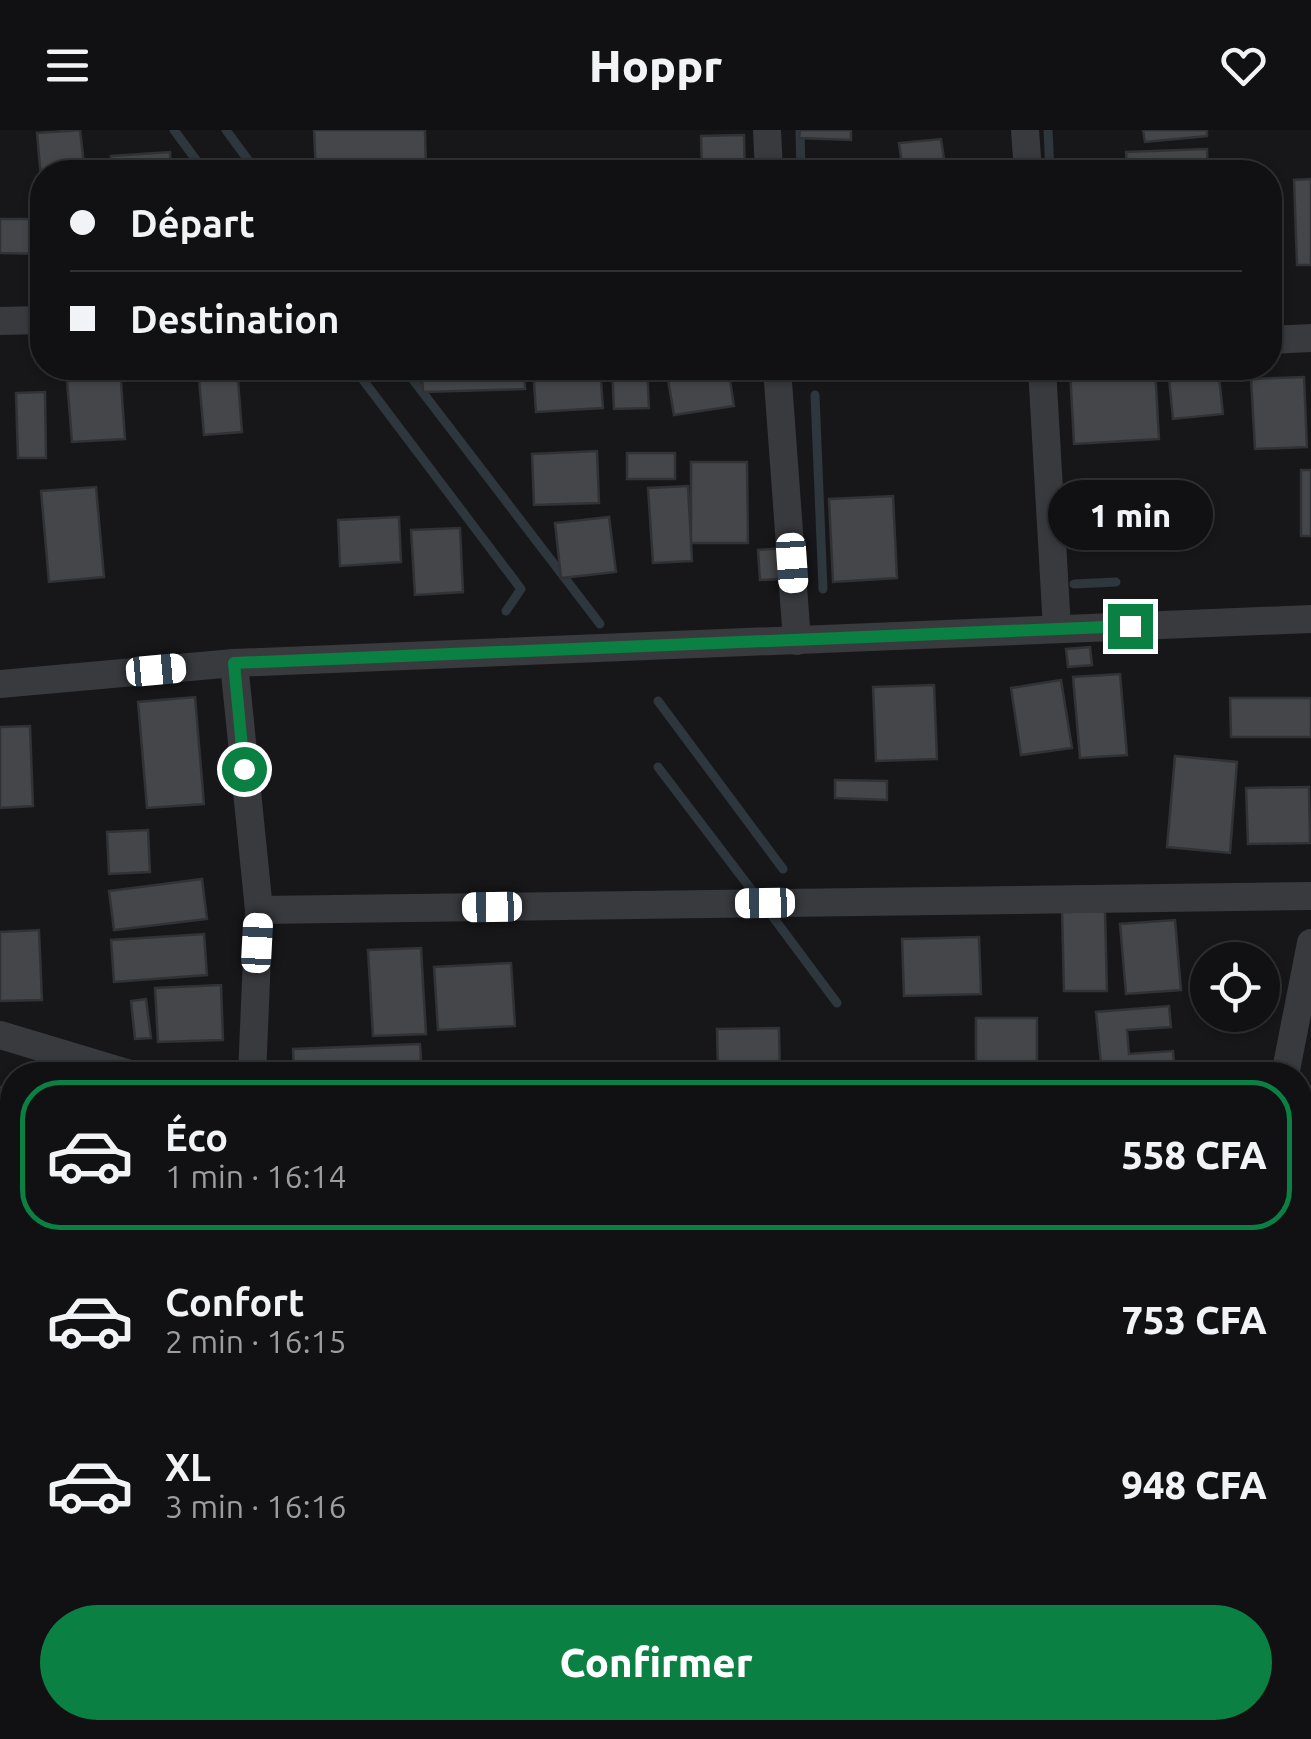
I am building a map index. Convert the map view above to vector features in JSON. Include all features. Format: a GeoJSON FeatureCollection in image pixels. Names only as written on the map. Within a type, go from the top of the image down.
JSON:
{"type":"FeatureCollection","features":[{"type":"Feature","properties":{"kind":"street"},"geometry":{"type":"LineString","coordinates":[[768,130],[769,160]]}},
{"type":"Feature","properties":{"kind":"street"},"geometry":{"type":"LineString","coordinates":[[1025,130],[1027,160]]}},
{"type":"Feature","properties":{"kind":"street"},"geometry":{"type":"LineString","coordinates":[[0,321],[30,320]]}},
{"type":"Feature","properties":{"kind":"street"},"geometry":{"type":"LineString","coordinates":[[1282,339],[1311,338]]}},
{"type":"Feature","properties":{"kind":"street"},"geometry":{"type":"LineString","coordinates":[[779,380],[797,641]]}},
{"type":"Feature","properties":{"kind":"street"},"geometry":{"type":"LineString","coordinates":[[1043,380],[1057,630]]}},
{"type":"Feature","properties":{"kind":"street"},"geometry":{"type":"LineString","coordinates":[[0,684],[234,663],[1311,619]]}},
{"type":"Feature","properties":{"kind":"street"},"geometry":{"type":"LineString","coordinates":[[234,663],[259,910],[253,1062]]}},
{"type":"Feature","properties":{"kind":"street"},"geometry":{"type":"LineString","coordinates":[[259,910],[1311,896]]}},
{"type":"Feature","properties":{"kind":"street"},"geometry":{"type":"LineString","coordinates":[[1287,1062],[1311,942]]}},
{"type":"Feature","properties":{"kind":"street"},"geometry":{"type":"LineString","coordinates":[[0,1035],[90,1062]]}},
{"type":"Feature","properties":{"kind":"building"},"geometry":{"type":"Polygon","coordinates":[[[80,130],[84,160],[39,160],[37,133],[80,130]]]}},
{"type":"Feature","properties":{"kind":"building"},"geometry":{"type":"Polygon","coordinates":[[[314,130],[425,130],[426,160],[315,160],[314,130]]]}},
{"type":"Feature","properties":{"kind":"building"},"geometry":{"type":"Polygon","coordinates":[[[800,130],[851,130],[851,140],[799,138],[800,130]]]}},
{"type":"Feature","properties":{"kind":"building"},"geometry":{"type":"Polygon","coordinates":[[[1143,130],[1207,130],[1207,136],[1145,142],[1143,130]]]}},
{"type":"Feature","properties":{"kind":"building"},"geometry":{"type":"Polygon","coordinates":[[[744,135],[745,160],[702,160],[701,136],[744,135]]]}},
{"type":"Feature","properties":{"kind":"building"},"geometry":{"type":"Polygon","coordinates":[[[941,139],[944,160],[901,160],[899,143],[941,139]]]}},
{"type":"Feature","properties":{"kind":"building"},"geometry":{"type":"Polygon","coordinates":[[[1207,149],[1207,160],[1126,160],[1126,152],[1207,149]]]}},
{"type":"Feature","properties":{"kind":"building"},"geometry":{"type":"Polygon","coordinates":[[[170,152],[170,160],[111,160],[111,156],[170,152]]]}},
{"type":"Feature","properties":{"kind":"building"},"geometry":{"type":"Polygon","coordinates":[[[1311,179],[1311,265],[1297,265],[1294,180],[1311,179]]]}},
{"type":"Feature","properties":{"kind":"building"},"geometry":{"type":"Polygon","coordinates":[[[0,219],[30,219],[30,254],[0,253],[0,219]]]}},
{"type":"Feature","properties":{"kind":"building"},"geometry":{"type":"Polygon","coordinates":[[[1304,377],[1307,447],[1255,449],[1251,380],[1304,377]]]}},
{"type":"Feature","properties":{"kind":"building"},"geometry":{"type":"Polygon","coordinates":[[[67,380],[121,380],[125,439],[72,442],[67,380]]]}},
{"type":"Feature","properties":{"kind":"building"},"geometry":{"type":"Polygon","coordinates":[[[199,380],[238,380],[242,432],[204,435],[199,380]]]}},
{"type":"Feature","properties":{"kind":"building"},"geometry":{"type":"Polygon","coordinates":[[[422,380],[525,380],[525,389],[423,392],[422,380]]]}},
{"type":"Feature","properties":{"kind":"building"},"geometry":{"type":"Polygon","coordinates":[[[534,380],[601,380],[603,408],[536,412],[534,380]]]}},
{"type":"Feature","properties":{"kind":"building"},"geometry":{"type":"Polygon","coordinates":[[[613,380],[648,380],[649,408],[614,409],[613,380]]]}},
{"type":"Feature","properties":{"kind":"building"},"geometry":{"type":"Polygon","coordinates":[[[668,380],[730,380],[734,406],[674,415],[668,380]]]}},
{"type":"Feature","properties":{"kind":"building"},"geometry":{"type":"Polygon","coordinates":[[[1070,380],[1156,380],[1159,439],[1074,444],[1070,380]]]}},
{"type":"Feature","properties":{"kind":"building"},"geometry":{"type":"Polygon","coordinates":[[[1169,380],[1219,380],[1223,414],[1173,419],[1169,380]]]}},
{"type":"Feature","properties":{"kind":"building"},"geometry":{"type":"Polygon","coordinates":[[[45,392],[46,458],[18,458],[16,393],[45,392]]]}},
{"type":"Feature","properties":{"kind":"building"},"geometry":{"type":"Polygon","coordinates":[[[597,451],[599,503],[534,505],[532,454],[597,451]]]}},
{"type":"Feature","properties":{"kind":"building"},"geometry":{"type":"Polygon","coordinates":[[[627,453],[675,453],[675,479],[627,479],[627,453]]]}},
{"type":"Feature","properties":{"kind":"building"},"geometry":{"type":"Polygon","coordinates":[[[691,462],[747,462],[748,543],[691,543],[691,462]]]}},
{"type":"Feature","properties":{"kind":"building"},"geometry":{"type":"Polygon","coordinates":[[[1301,470],[1311,470],[1311,536],[1301,536],[1301,470]]]}},
{"type":"Feature","properties":{"kind":"building"},"geometry":{"type":"Polygon","coordinates":[[[688,486],[692,561],[653,563],[648,488],[688,486]]]}},
{"type":"Feature","properties":{"kind":"building"},"geometry":{"type":"Polygon","coordinates":[[[96,487],[104,577],[49,582],[41,491],[96,487]]]}},
{"type":"Feature","properties":{"kind":"building"},"geometry":{"type":"Polygon","coordinates":[[[893,496],[897,578],[833,582],[829,499],[893,496]]]}},
{"type":"Feature","properties":{"kind":"building"},"geometry":{"type":"Polygon","coordinates":[[[399,517],[401,562],[340,566],[338,520],[399,517]]]}},
{"type":"Feature","properties":{"kind":"building"},"geometry":{"type":"Polygon","coordinates":[[[609,517],[616,572],[561,578],[555,523],[609,517]]]}},
{"type":"Feature","properties":{"kind":"building"},"geometry":{"type":"Polygon","coordinates":[[[460,528],[463,592],[415,595],[411,530],[460,528]]]}},
{"type":"Feature","properties":{"kind":"building"},"geometry":{"type":"Polygon","coordinates":[[[780,548],[782,579],[760,580],[758,550],[780,548]]]}},
{"type":"Feature","properties":{"kind":"building"},"geometry":{"type":"Polygon","coordinates":[[[1090,647],[1092,665],[1068,667],[1066,649],[1090,647]]]}},
{"type":"Feature","properties":{"kind":"building"},"geometry":{"type":"Polygon","coordinates":[[[1120,674],[1127,755],[1080,758],[1073,677],[1120,674]]]}},
{"type":"Feature","properties":{"kind":"building"},"geometry":{"type":"Polygon","coordinates":[[[1061,680],[1072,748],[1021,755],[1011,688],[1061,680]]]}},
{"type":"Feature","properties":{"kind":"building"},"geometry":{"type":"Polygon","coordinates":[[[934,685],[937,759],[876,761],[873,687],[934,685]]]}},
{"type":"Feature","properties":{"kind":"building"},"geometry":{"type":"Polygon","coordinates":[[[195,697],[204,804],[147,808],[138,702],[195,697]]]}},
{"type":"Feature","properties":{"kind":"building"},"geometry":{"type":"Polygon","coordinates":[[[1230,698],[1311,698],[1311,737],[1231,737],[1230,698]]]}},
{"type":"Feature","properties":{"kind":"building"},"geometry":{"type":"Polygon","coordinates":[[[30,726],[33,806],[0,808],[0,727],[30,726]]]}},
{"type":"Feature","properties":{"kind":"building"},"geometry":{"type":"Polygon","coordinates":[[[1175,756],[1237,762],[1230,853],[1167,847],[1175,756]]]}},
{"type":"Feature","properties":{"kind":"building"},"geometry":{"type":"Polygon","coordinates":[[[835,780],[887,781],[887,800],[835,798],[835,780]]]}},
{"type":"Feature","properties":{"kind":"building"},"geometry":{"type":"Polygon","coordinates":[[[1309,787],[1310,843],[1248,844],[1246,788],[1309,787]]]}},
{"type":"Feature","properties":{"kind":"building"},"geometry":{"type":"Polygon","coordinates":[[[148,830],[150,872],[109,874],[107,832],[148,830]]]}},
{"type":"Feature","properties":{"kind":"building"},"geometry":{"type":"Polygon","coordinates":[[[202,879],[207,919],[114,930],[109,891],[202,879]]]}},
{"type":"Feature","properties":{"kind":"building"},"geometry":{"type":"Polygon","coordinates":[[[1105,911],[1107,991],[1064,991],[1062,912],[1105,911]]]}},
{"type":"Feature","properties":{"kind":"building"},"geometry":{"type":"Polygon","coordinates":[[[1175,920],[1181,990],[1126,994],[1120,924],[1175,920]]]}},
{"type":"Feature","properties":{"kind":"building"},"geometry":{"type":"Polygon","coordinates":[[[39,930],[42,1000],[0,1001],[0,932],[39,930]]]}},
{"type":"Feature","properties":{"kind":"building"},"geometry":{"type":"Polygon","coordinates":[[[204,934],[207,975],[114,982],[111,940],[204,934]]]}},
{"type":"Feature","properties":{"kind":"building"},"geometry":{"type":"Polygon","coordinates":[[[979,937],[981,994],[904,996],[902,939],[979,937]]]}},
{"type":"Feature","properties":{"kind":"building"},"geometry":{"type":"Polygon","coordinates":[[[421,948],[426,1034],[373,1036],[368,950],[421,948]]]}},
{"type":"Feature","properties":{"kind":"building"},"geometry":{"type":"Polygon","coordinates":[[[511,963],[515,1026],[438,1030],[434,967],[511,963]]]}},
{"type":"Feature","properties":{"kind":"building"},"geometry":{"type":"Polygon","coordinates":[[[221,985],[223,1040],[158,1042],[155,988],[221,985]]]}},
{"type":"Feature","properties":{"kind":"building"},"geometry":{"type":"Polygon","coordinates":[[[146,999],[151,1038],[135,1039],[131,1001],[146,999]]]}},
{"type":"Feature","properties":{"kind":"building"},"geometry":{"type":"Polygon","coordinates":[[[1169,1006],[1171,1027],[1127,1030],[1129,1054],[1173,1051],[1174,1062],[1101,1062],[1096,1012],[1169,1006]]]}},
{"type":"Feature","properties":{"kind":"building"},"geometry":{"type":"Polygon","coordinates":[[[976,1018],[1037,1018],[1037,1062],[976,1062],[976,1018]]]}},
{"type":"Feature","properties":{"kind":"building"},"geometry":{"type":"Polygon","coordinates":[[[779,1028],[780,1062],[718,1062],[717,1029],[779,1028]]]}},
{"type":"Feature","properties":{"kind":"building"},"geometry":{"type":"Polygon","coordinates":[[[420,1044],[421,1062],[294,1062],[293,1049],[420,1044]]]}},
{"type":"Feature","properties":{"kind":"waterway"},"geometry":{"type":"LineString","coordinates":[[174,130],[196,160]]}},
{"type":"Feature","properties":{"kind":"waterway"},"geometry":{"type":"LineString","coordinates":[[226,130],[248,160]]}},
{"type":"Feature","properties":{"kind":"waterway"},"geometry":{"type":"LineString","coordinates":[[800,130],[801,160]]}},
{"type":"Feature","properties":{"kind":"waterway"},"geometry":{"type":"LineString","coordinates":[[1048,130],[1049,160]]}},
{"type":"Feature","properties":{"kind":"waterway"},"geometry":{"type":"LineString","coordinates":[[363,380],[521,589],[506,611]]}},
{"type":"Feature","properties":{"kind":"waterway"},"geometry":{"type":"LineString","coordinates":[[413,380],[600,624]]}},
{"type":"Feature","properties":{"kind":"waterway"},"geometry":{"type":"LineString","coordinates":[[815,395],[823,589]]}},
{"type":"Feature","properties":{"kind":"waterway"},"geometry":{"type":"LineString","coordinates":[[1074,584],[1116,582]]}},
{"type":"Feature","properties":{"kind":"waterway"},"geometry":{"type":"LineString","coordinates":[[658,701],[783,869]]}},
{"type":"Feature","properties":{"kind":"waterway"},"geometry":{"type":"LineString","coordinates":[[658,767],[757,897]]}},
{"type":"Feature","properties":{"kind":"waterway"},"geometry":{"type":"LineString","coordinates":[[767,909],[837,1003]]}},
{"type":"Feature","properties":{"kind":"route"},"geometry":{"type":"LineString","coordinates":[[244,769],[234,663],[1130,626]]}}]}
